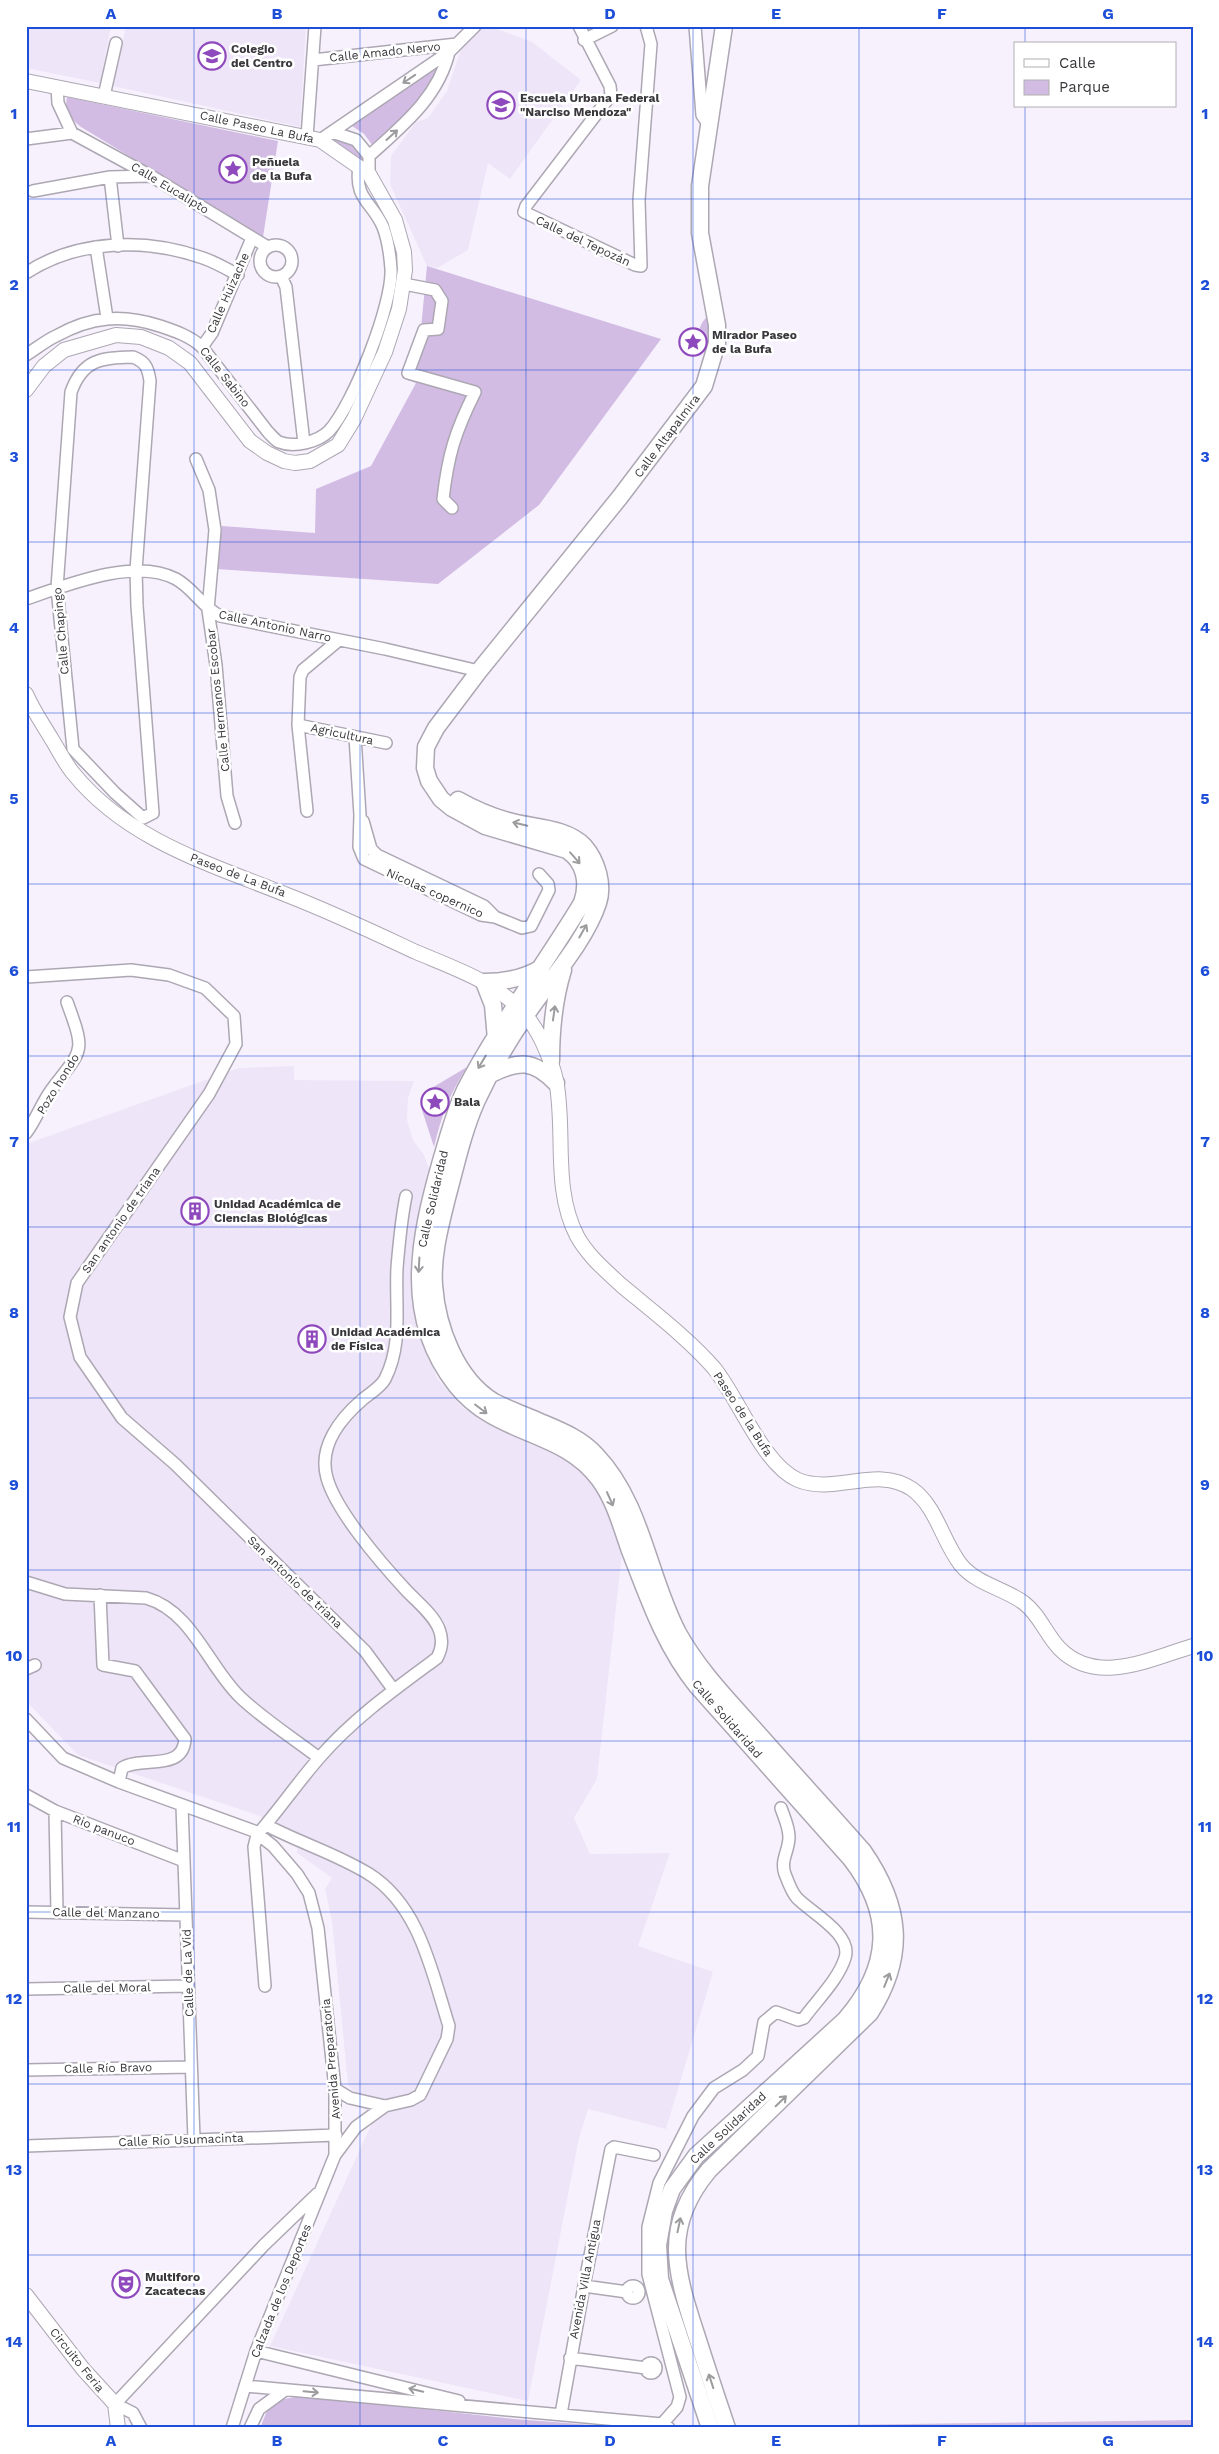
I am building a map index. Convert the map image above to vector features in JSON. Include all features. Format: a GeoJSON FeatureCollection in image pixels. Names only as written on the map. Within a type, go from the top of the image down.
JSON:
{"type":"FeatureCollection","features":[{"type":"Feature","properties":{"kind":"main road","name":"Calle Altapalmira"},"geometry":{"type":"LineString","coordinates":[[429,781],[425,756],[430,737],[478,672],[620,497],[704,386],[717,343],[717,325],[700,232],[699,213],[708,125],[724,26]]}},
{"type":"Feature","properties":{"kind":"main road"},"geometry":{"type":"LineString","coordinates":[[429,781],[473,808],[505,820],[569,835],[587,849],[597,870],[600,898],[595,911],[566,962],[558,984],[551,1041],[551,1062]]}},
{"type":"Feature","properties":{"kind":"main road"},"geometry":{"type":"LineString","coordinates":[[429,781],[441,799],[463,816],[496,830],[567,850],[574,855],[581,866],[586,885],[582,904],[542,967],[522,1010]]}},
{"type":"Feature","properties":{"kind":"main road"},"geometry":{"type":"LineString","coordinates":[[522,1010],[566,962]]}},
{"type":"Feature","properties":{"kind":"main road"},"geometry":{"type":"LineString","coordinates":[[496,1039],[493,1005],[484,982],[515,979],[530,974],[542,967]]}},
{"type":"Feature","properties":{"kind":"main road","name":"Calle Solidaridad"},"geometry":{"type":"LineString","coordinates":[[522,1010],[496,1039],[456,1109],[426,1220],[419,1259],[420,1296],[435,1350],[456,1384],[478,1406],[503,1423],[567,1450],[585,1462],[600,1481],[619,1520],[652,1609],[676,1658],[697,1686],[858,1869],[874,1896],[882,1929],[881,1951],[874,1977],[868,1991],[858,2006],[696,2156],[672,2189],[664,2210],[658,2245],[659,2270],[663,2292],[710,2428]]}},
{"type":"Feature","properties":{"kind":"main road","name":"Calle Solidaridad"},"geometry":{"type":"LineString","coordinates":[[522,1010],[477,1100],[463,1137],[441,1221],[434,1261],[436,1298],[442,1326],[451,1351],[466,1375],[482,1393],[494,1402],[568,1434],[587,1446],[614,1477],[629,1508],[677,1632],[688,1650],[712,1682],[863,1851],[883,1883],[892,1908],[896,1937],[892,1964],[886,1985],[870,2013],[709,2170],[698,2183],[683,2211],[677,2234],[676,2258],[680,2285],[727,2428]]}},
{"type":"Feature","properties":{"kind":"main road"},"geometry":{"type":"LineString","coordinates":[[491,1074],[508,1066],[533,1065],[546,1072],[556,1083]]}},
{"type":"Feature","properties":{"kind":"street"},"geometry":{"type":"LineString","coordinates":[[315,26],[312,60],[320,137]]}},
{"type":"Feature","properties":{"kind":"street"},"geometry":{"type":"LineString","coordinates":[[320,137],[453,48],[475,26]]}},
{"type":"Feature","properties":{"kind":"street","name":"Calle del Tepozán"},"geometry":{"type":"LineString","coordinates":[[574,26],[610,86],[611,95],[526,206],[524,212],[636,266],[641,266],[639,200],[651,44],[646,26]]}},
{"type":"Feature","properties":{"kind":"street","name":"Calle del Tepozán"},"geometry":{"type":"LineString","coordinates":[[579,26],[584,40]]}},
{"type":"Feature","properties":{"kind":"street"},"geometry":{"type":"LineString","coordinates":[[584,40],[612,26]]}},
{"type":"Feature","properties":{"kind":"street"},"geometry":{"type":"LineString","coordinates":[[695,26],[702,115],[708,125]]}},
{"type":"Feature","properties":{"kind":"street"},"geometry":{"type":"LineString","coordinates":[[104,96],[116,43]]}},
{"type":"Feature","properties":{"kind":"street"},"geometry":{"type":"LineString","coordinates":[[281,276],[286,287],[304,443],[324,435],[342,411],[368,356],[388,296],[391,279],[387,241],[383,227],[359,191],[357,182],[366,166],[419,111],[445,70],[453,48]]}},
{"type":"Feature","properties":{"kind":"street","name":"Calle Amado Nervo"},"geometry":{"type":"LineString","coordinates":[[312,60],[453,48]]}},
{"type":"Feature","properties":{"kind":"street","name":"Calle Paseo La Bufa"},"geometry":{"type":"LineString","coordinates":[[26,81],[320,137],[366,166],[387,204],[399,231],[404,252],[404,284],[399,309],[385,352],[345,436],[338,445],[310,461],[295,463],[267,453],[250,441],[190,363],[169,348],[141,337],[116,335],[64,350],[44,366],[26,390]]}},
{"type":"Feature","properties":{"kind":"street"},"geometry":{"type":"LineString","coordinates":[[26,139],[72,133],[58,103],[57,87]]}},
{"type":"Feature","properties":{"kind":"street","name":"Calle Eucalipto"},"geometry":{"type":"LineString","coordinates":[[72,133],[151,176],[266,246]]}},
{"type":"Feature","properties":{"kind":"street"},"geometry":{"type":"LineString","coordinates":[[320,137],[356,140],[366,166]]}},
{"type":"Feature","properties":{"kind":"street"},"geometry":{"type":"LineString","coordinates":[[33,191],[110,177],[151,176]]}},
{"type":"Feature","properties":{"kind":"street"},"geometry":{"type":"LineString","coordinates":[[110,177],[118,246]]}},
{"type":"Feature","properties":{"kind":"street","name":"Calle Huizache"},"geometry":{"type":"LineString","coordinates":[[202,346],[212,333],[252,238]]}},
{"type":"Feature","properties":{"kind":"street"},"geometry":{"type":"LineString","coordinates":[[278,244],[290,253],[292,264],[286,274],[270,276],[262,270],[259,259],[266,246],[278,244]]}},
{"type":"Feature","properties":{"kind":"street"},"geometry":{"type":"LineString","coordinates":[[26,272],[47,259],[64,253],[96,247],[118,246],[171,249],[205,258],[238,274]]}},
{"type":"Feature","properties":{"kind":"street"},"geometry":{"type":"LineString","coordinates":[[96,247],[107,318]]}},
{"type":"Feature","properties":{"kind":"street"},"geometry":{"type":"LineString","coordinates":[[404,284],[435,290],[442,301],[438,329],[424,330],[408,373],[474,392],[456,430],[447,466],[443,499],[452,508]]}},
{"type":"Feature","properties":{"kind":"street","name":"Calle Sabino"},"geometry":{"type":"LineString","coordinates":[[26,355],[55,336],[83,324],[107,318],[145,321],[174,330],[202,346],[268,432],[278,442],[294,445],[304,443]]}},
{"type":"Feature","properties":{"kind":"street","name":"Calle Chapingo"},"geometry":{"type":"LineString","coordinates":[[133,357],[143,361],[148,368],[150,382],[136,570],[137,606],[153,812],[143,818],[115,793],[73,748],[56,588],[71,392],[77,375],[87,365],[104,358],[133,357]]}},
{"type":"Feature","properties":{"kind":"street","name":"Calle Hermanos Escobar"},"geometry":{"type":"LineString","coordinates":[[196,459],[209,490],[215,530],[208,610],[216,665],[228,796],[236,823]]}},
{"type":"Feature","properties":{"kind":"street","name":"Calle Antonio Narro"},"geometry":{"type":"LineString","coordinates":[[26,598],[110,574],[136,570],[162,573],[174,578],[194,593],[208,610],[238,620],[339,640],[478,672]]}},
{"type":"Feature","properties":{"kind":"street"},"geometry":{"type":"LineString","coordinates":[[306,811],[298,725],[300,676],[303,670],[339,640]]}},
{"type":"Feature","properties":{"kind":"street","name":"Paseo de La Bufa"},"geometry":{"type":"LineString","coordinates":[[26,694],[70,770],[99,801],[134,828],[172,849],[308,903],[484,982],[500,993]]}},
{"type":"Feature","properties":{"kind":"street","name":"Agricultura"},"geometry":{"type":"LineString","coordinates":[[298,725],[386,743]]}},
{"type":"Feature","properties":{"kind":"street","name":"Nicolas copernico"},"geometry":{"type":"LineString","coordinates":[[355,737],[360,815],[371,849],[378,855],[484,906],[495,917],[522,928],[531,926],[548,890],[548,884],[540,874]]}},
{"type":"Feature","properties":{"kind":"street","name":"San antonio de triana"},"geometry":{"type":"LineString","coordinates":[[26,976],[131,970],[169,975],[205,988],[234,1016],[236,1044],[232,1052],[209,1094],[77,1283],[70,1317],[80,1356],[122,1418],[175,1464],[365,1651],[393,1688]]}},
{"type":"Feature","properties":{"kind":"street","name":"Paseo de la Bufa"},"geometry":{"type":"LineString","coordinates":[[500,993],[522,1010],[538,1033],[551,1062],[556,1083],[563,1182],[567,1206],[578,1238],[595,1261],[713,1366],[730,1389],[768,1454],[783,1470],[803,1482],[821,1484],[888,1479],[909,1487],[929,1506],[953,1553],[970,1574],[982,1582],[1012,1595],[1029,1607],[1060,1650],[1082,1664],[1100,1669],[1118,1668],[1193,1646]]}},
{"type":"Feature","properties":{"kind":"street","name":"Pozo hondo"},"geometry":{"type":"LineString","coordinates":[[26,1134],[40,1113],[50,1091],[79,1054],[79,1035],[67,1002]]}},
{"type":"Feature","properties":{"kind":"street"},"geometry":{"type":"LineString","coordinates":[[265,1986],[254,1847],[257,1835],[319,1758],[393,1688],[437,1658],[442,1643],[434,1620],[389,1572],[353,1526],[331,1487],[325,1467],[326,1449],[331,1434],[358,1403],[384,1382],[394,1358],[397,1334],[397,1269],[406,1196]]}},
{"type":"Feature","properties":{"kind":"street"},"geometry":{"type":"LineString","coordinates":[[26,1582],[65,1594],[146,1598],[166,1606],[196,1637],[239,1696],[319,1758]]}},
{"type":"Feature","properties":{"kind":"street"},"geometry":{"type":"LineString","coordinates":[[100,1595],[103,1666],[135,1671],[185,1739],[184,1746],[177,1757],[169,1760],[131,1763],[122,1768],[119,1782]]}},
{"type":"Feature","properties":{"kind":"street","name":"Avenida Preparatoria"},"geometry":{"type":"LineString","coordinates":[[26,1719],[63,1758],[119,1782],[254,1831],[279,1853],[297,1874],[308,1893],[318,1928],[335,2089],[335,2155]]}},
{"type":"Feature","properties":{"kind":"street","name":"Rio panuco"},"geometry":{"type":"LineString","coordinates":[[26,1795],[55,1811],[184,1861]]}},
{"type":"Feature","properties":{"kind":"street","name":"Calle de La Vid"},"geometry":{"type":"LineString","coordinates":[[182,1806],[194,2139]]}},
{"type":"Feature","properties":{"kind":"street"},"geometry":{"type":"LineString","coordinates":[[245,2386],[498,2410],[562,2414],[665,2426],[677,2407],[680,2397],[674,2367],[653,2299],[648,2274],[647,2250],[650,2218],[659,2183],[668,2160],[693,2116],[714,2088],[743,2070],[758,2056],[764,2022],[776,2012],[798,2020],[804,2018],[836,1977],[846,1957],[844,1946],[831,1925],[796,1897],[785,1872],[782,1863],[789,1839],[788,1827],[781,1808]]}},
{"type":"Feature","properties":{"kind":"street"},"geometry":{"type":"LineString","coordinates":[[55,1811],[57,1912]]}},
{"type":"Feature","properties":{"kind":"street","name":"Avenida Preparatoria"},"geometry":{"type":"LineString","coordinates":[[266,1825],[296,1842],[335,1856],[370,1875],[395,1896],[421,1938],[449,2026],[447,2039],[420,2095],[411,2100],[385,2106],[356,2127],[335,2155]]}},
{"type":"Feature","properties":{"kind":"street","name":"Calle del Manzano"},"geometry":{"type":"LineString","coordinates":[[26,1912],[186,1915]]}},
{"type":"Feature","properties":{"kind":"street","name":"Calle del Moral"},"geometry":{"type":"LineString","coordinates":[[26,1990],[188,1986]]}},
{"type":"Feature","properties":{"kind":"street","name":"Calle Río Bravo"},"geometry":{"type":"LineString","coordinates":[[26,2070],[191,2067]]}},
{"type":"Feature","properties":{"kind":"street"},"geometry":{"type":"LineString","coordinates":[[335,2089],[350,2098],[385,2106]]}},
{"type":"Feature","properties":{"kind":"street","name":"Calle Río Usumacinta"},"geometry":{"type":"LineString","coordinates":[[26,2146],[336,2135]]}},
{"type":"Feature","properties":{"kind":"street","name":"Avenida Villa Antigua"},"geometry":{"type":"LineString","coordinates":[[562,2414],[570,2358],[611,2149],[614,2147],[654,2155]]}},
{"type":"Feature","properties":{"kind":"street","name":"Calzada de los Deportes"},"geometry":{"type":"LineString","coordinates":[[232,2428],[256,2351],[335,2155]]}},
{"type":"Feature","properties":{"kind":"street"},"geometry":{"type":"LineString","coordinates":[[668,2160],[698,2183]]}},
{"type":"Feature","properties":{"kind":"street"},"geometry":{"type":"LineString","coordinates":[[115,2404],[264,2245],[321,2190]]}},
{"type":"Feature","properties":{"kind":"street"},"geometry":{"type":"LineString","coordinates":[[584,2286],[627,2292]]}},
{"type":"Feature","properties":{"kind":"street","name":"Circuito Feria"},"geometry":{"type":"LineString","coordinates":[[26,2295],[83,2369],[115,2404]]}},
{"type":"Feature","properties":{"kind":"street"},"geometry":{"type":"LineString","coordinates":[[256,2351],[498,2410]]}},
{"type":"Feature","properties":{"kind":"street"},"geometry":{"type":"LineString","coordinates":[[570,2358],[646,2368]]}},
{"type":"Feature","properties":{"kind":"street"},"geometry":{"type":"LineString","coordinates":[[250,2428],[259,2409],[285,2390]]}},
{"type":"Feature","properties":{"kind":"street"},"geometry":{"type":"LineString","coordinates":[[115,2404],[118,2428]]}},
{"type":"Feature","properties":{"kind":"street"},"geometry":{"type":"LineString","coordinates":[[115,2404],[133,2413],[141,2428]]}},
{"type":"Feature","properties":{"kind":"shaded area"},"geometry":{"type":"Polygon","coordinates":[[[26,26],[111,26],[100,83],[26,68],[26,26]]]}},
{"type":"Feature","properties":{"kind":"shaded area","name":"Colegio del Centro"},"geometry":{"type":"Polygon","coordinates":[[[126,26],[306,26],[300,127],[113,86],[126,26]]]}},
{"type":"Feature","properties":{"kind":"shaded area"},"geometry":{"type":"Polygon","coordinates":[[[483,26],[489,26],[532,42],[581,80],[510,179],[488,163],[468,250],[437,268],[427,266],[390,184],[391,156],[416,122],[428,118],[447,91],[460,52],[483,26]]]}},
{"type":"Feature","properties":{"kind":"shaded area"},"geometry":{"type":"Polygon","coordinates":[[[294,1066],[294,1080],[414,1081],[408,1098],[407,1120],[413,1140],[424,1155],[431,1174],[411,1258],[412,1296],[421,1338],[437,1378],[463,1408],[502,1429],[567,1457],[593,1479],[607,1505],[623,1545],[597,1779],[574,1818],[590,1854],[670,1853],[638,1946],[713,1972],[666,2129],[588,2109],[579,2138],[528,2401],[270,2346],[373,2121],[348,2084],[332,1921],[325,1889],[332,1878],[297,1853],[297,1832],[254,1814],[78,1755],[26,1701],[26,1144],[239,1068],[294,1066]]]}},
{"type":"Feature","properties":{"kind":"green space"},"geometry":{"type":"Polygon","coordinates":[[[437,65],[440,69],[414,108],[373,146],[364,134],[352,126],[437,65]]]}},
{"type":"Feature","properties":{"kind":"green space"},"geometry":{"type":"Polygon","coordinates":[[[67,97],[278,141],[263,237],[81,127],[67,111],[67,97]]]}},
{"type":"Feature","properties":{"kind":"green space"},"geometry":{"type":"Polygon","coordinates":[[[333,138],[352,145],[363,158],[362,164],[328,141],[333,138]]]}},
{"type":"Feature","properties":{"kind":"green space"},"geometry":{"type":"Polygon","coordinates":[[[427,266],[661,339],[539,505],[438,584],[217,569],[222,526],[315,533],[316,489],[371,466],[416,383],[402,378],[421,328],[427,266]]]}},
{"type":"Feature","properties":{"kind":"green space"},"geometry":{"type":"Polygon","coordinates":[[[707,317],[709,335],[707,356],[700,341],[699,331],[707,317]]]}},
{"type":"Feature","properties":{"kind":"green space"},"geometry":{"type":"Polygon","coordinates":[[[467,1067],[447,1106],[434,1147],[422,1110],[430,1089],[467,1067]]]}},
{"type":"Feature","properties":{"kind":"green space"},"geometry":{"type":"Polygon","coordinates":[[[302,2396],[514,2419],[631,2428],[260,2428],[271,2401],[302,2396]]]}},
{"type":"Feature","properties":{"kind":"green space"},"geometry":{"type":"Polygon","coordinates":[[[1193,2420],[1193,2428],[758,2428],[758,2426],[1193,2420]]]}},
{"type":"Feature","properties":{"kind":"place","name":"Colegio del Centro"},"geometry":{"type":"Point","coordinates":[212,56]}},
{"type":"Feature","properties":{"kind":"place","name":"Escuela Urbana Federal \"Narciso Mendoza\""},"geometry":{"type":"Point","coordinates":[501,105]}},
{"type":"Feature","properties":{"kind":"place","name":"Peñuela de la Bufa"},"geometry":{"type":"Point","coordinates":[233,169]}},
{"type":"Feature","properties":{"kind":"place","name":"Mirador Paseo de la Bufa"},"geometry":{"type":"Point","coordinates":[693,342]}},
{"type":"Feature","properties":{"kind":"place","name":"Bala"},"geometry":{"type":"Point","coordinates":[435,1102]}},
{"type":"Feature","properties":{"kind":"place","name":"Unidad Académica de Ciencias Biológicas"},"geometry":{"type":"Point","coordinates":[195,1211]}},
{"type":"Feature","properties":{"kind":"place","name":"Unidad Académica de Física"},"geometry":{"type":"Point","coordinates":[312,1339]}},
{"type":"Feature","properties":{"kind":"place","name":"Multiforo Zacatecas"},"geometry":{"type":"Point","coordinates":[126,2284]}}]}
